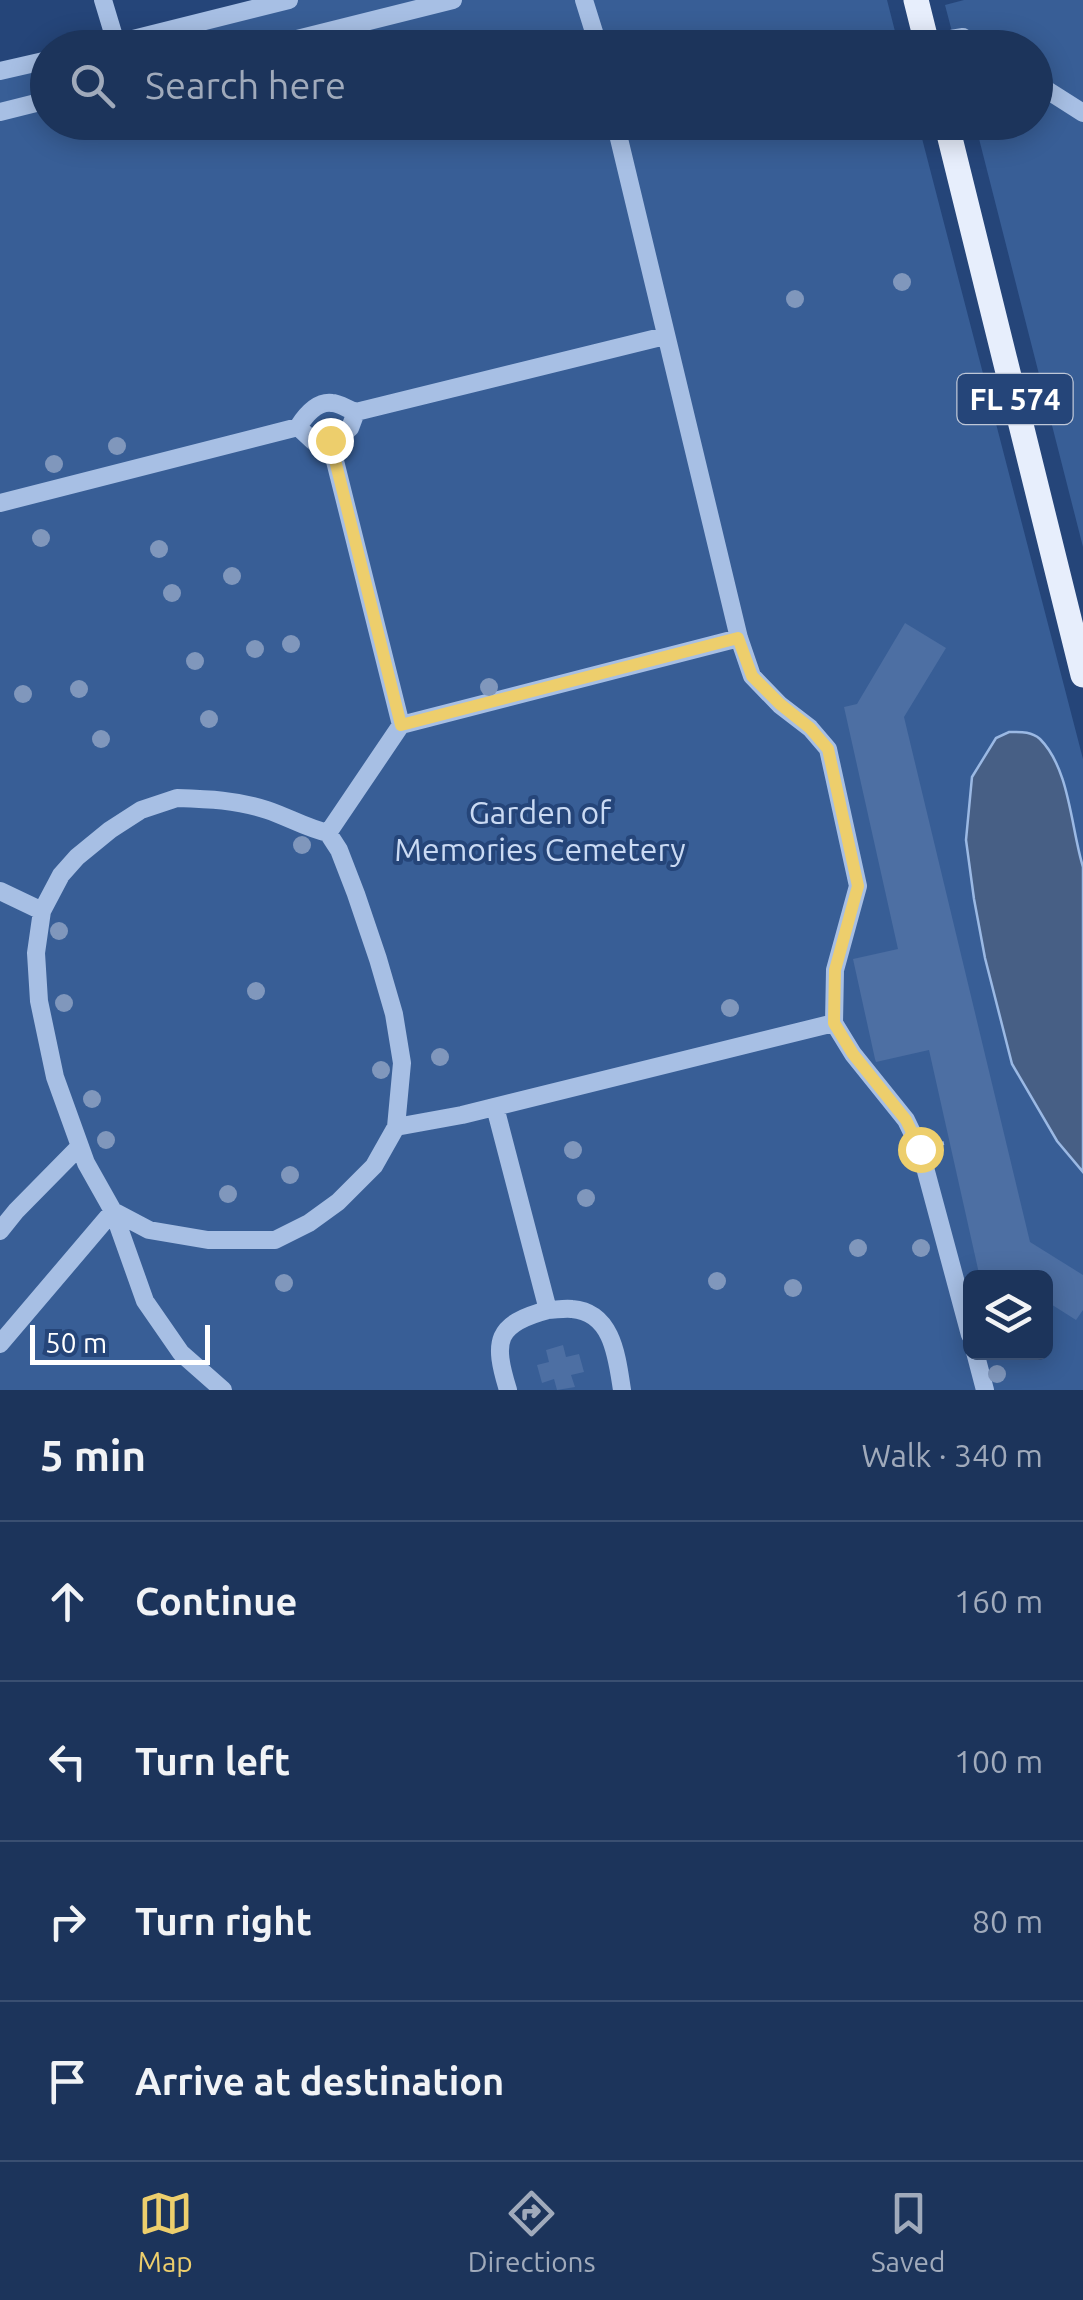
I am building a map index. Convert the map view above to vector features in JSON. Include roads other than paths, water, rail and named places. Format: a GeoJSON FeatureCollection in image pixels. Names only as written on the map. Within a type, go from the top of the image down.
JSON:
{"type":"FeatureCollection","features":[{"type":"Feature","properties":{"kind":"main road"},"geometry":{"type":"LineString","coordinates":[[916,0],[924,30]]}},
{"type":"Feature","properties":{"kind":"main road","name":"FL 574"},"geometry":{"type":"LineString","coordinates":[[950,140],[1083,675]]}},
{"type":"Feature","properties":{"kind":"street"},"geometry":{"type":"LineString","coordinates":[[103,0],[112,30]]}},
{"type":"Feature","properties":{"kind":"street"},"geometry":{"type":"LineString","coordinates":[[168,30],[288,0]]}},
{"type":"Feature","properties":{"kind":"street"},"geometry":{"type":"LineString","coordinates":[[333,30],[453,0]]}},
{"type":"Feature","properties":{"kind":"street"},"geometry":{"type":"LineString","coordinates":[[584,0],[593,30]]}},
{"type":"Feature","properties":{"kind":"street"},"geometry":{"type":"LineString","coordinates":[[0,72],[30,64]]}},
{"type":"Feature","properties":{"kind":"street"},"geometry":{"type":"LineString","coordinates":[[1053,94],[1083,113]]}},
{"type":"Feature","properties":{"kind":"street"},"geometry":{"type":"LineString","coordinates":[[0,112],[30,104]]}},
{"type":"Feature","properties":{"kind":"street"},"geometry":{"type":"LineString","coordinates":[[621,140],[738,638],[752,676],[828,749],[858,886],[835,970],[834,1023],[853,1054],[906,1120],[920,1149],[963,1309]]}},
{"type":"Feature","properties":{"kind":"street"},"geometry":{"type":"LineString","coordinates":[[0,503],[298,428],[305,416],[331,402],[356,412],[666,336]]}},
{"type":"Feature","properties":{"kind":"street"},"geometry":{"type":"LineString","coordinates":[[298,428],[313,441],[336,439],[350,428],[356,412]]}},
{"type":"Feature","properties":{"kind":"street"},"geometry":{"type":"LineString","coordinates":[[330,440],[401,725]]}},
{"type":"Feature","properties":{"kind":"street"},"geometry":{"type":"LineString","coordinates":[[328,833],[401,725],[738,638]]}},
{"type":"Feature","properties":{"kind":"street"},"geometry":{"type":"LineString","coordinates":[[113,1211],[149,1230],[208,1240],[275,1240],[338,1202],[374,1166],[396,1127],[402,1063],[394,1014],[378,959],[339,850],[328,833],[306,828],[268,810],[226,800],[177,798],[141,810],[88,848],[61,876],[42,911],[36,953],[39,1001],[55,1077],[86,1163],[113,1211],[144,1301],[181,1352],[224,1390]]}},
{"type":"Feature","properties":{"kind":"street"},"geometry":{"type":"LineString","coordinates":[[0,890],[42,911]]}},
{"type":"Feature","properties":{"kind":"street"},"geometry":{"type":"LineString","coordinates":[[396,1127],[834,1023]]}},
{"type":"Feature","properties":{"kind":"street"},"geometry":{"type":"LineString","coordinates":[[495,1106],[548,1310]]}},
{"type":"Feature","properties":{"kind":"street"},"geometry":{"type":"LineString","coordinates":[[0,1231],[80,1146]]}},
{"type":"Feature","properties":{"kind":"street"},"geometry":{"type":"LineString","coordinates":[[0,1344],[113,1211]]}},
{"type":"Feature","properties":{"kind":"street"},"geometry":{"type":"LineString","coordinates":[[508,1390],[499,1353],[505,1330],[524,1316],[574,1308],[594,1317],[608,1330],[622,1390]]}},
{"type":"Feature","properties":{"kind":"street"},"geometry":{"type":"LineString","coordinates":[[977,1360],[985,1390]]}},
{"type":"Feature","properties":{"kind":"park label","name":"Garden of Memories Cemetery"},"geometry":{"type":"Point","coordinates":[540,830]}}]}
